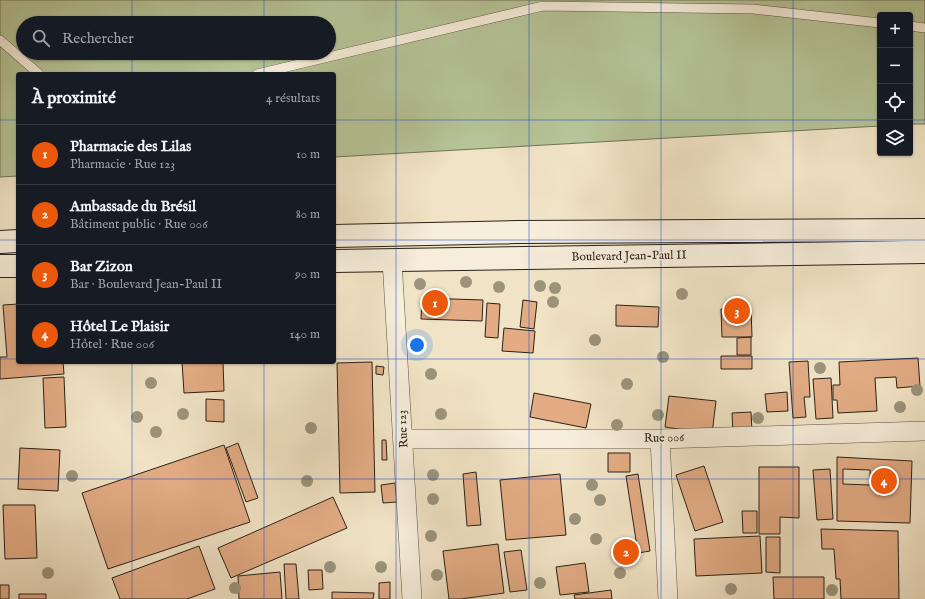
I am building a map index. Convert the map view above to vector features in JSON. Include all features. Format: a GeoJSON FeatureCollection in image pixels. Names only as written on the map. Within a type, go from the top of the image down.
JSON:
{"type":"FeatureCollection","features":[{"type":"Feature","properties":{"kind":"main road","name":"Boulevard Jean-Paul II"},"geometry":{"type":"LineString","coordinates":[[336,236],[516,232],[925,230]]}},
{"type":"Feature","properties":{"kind":"main road"},"geometry":{"type":"LineString","coordinates":[[0,242],[16,241]]}},
{"type":"Feature","properties":{"kind":"main road","name":"Boulevard Jean-Paul II"},"geometry":{"type":"LineString","coordinates":[[336,261],[925,252]]}},
{"type":"Feature","properties":{"kind":"main road"},"geometry":{"type":"LineString","coordinates":[[0,266],[16,266]]}},
{"type":"Feature","properties":{"kind":"street","name":"Rue 123"},"geometry":{"type":"LineString","coordinates":[[392,260],[404,439],[412,599]]}},
{"type":"Feature","properties":{"kind":"street","name":"Rue 006"},"geometry":{"type":"LineString","coordinates":[[404,439],[660,438],[925,431]]}},
{"type":"Feature","properties":{"kind":"street"},"geometry":{"type":"LineString","coordinates":[[660,438],[668,599]]}},
{"type":"Feature","properties":{"kind":"lane"},"geometry":{"type":"LineString","coordinates":[[336,55],[544,6],[753,9],[877,23]]}},
{"type":"Feature","properties":{"kind":"lane"},"geometry":{"type":"LineString","coordinates":[[913,26],[925,28]]}},
{"type":"Feature","properties":{"kind":"lane"},"geometry":{"type":"LineString","coordinates":[[0,40],[16,54]]}},
{"type":"Feature","properties":{"kind":"lane"},"geometry":{"type":"LineString","coordinates":[[23,60],[37,72]]}},
{"type":"Feature","properties":{"kind":"lane"},"geometry":{"type":"LineString","coordinates":[[264,72],[315,60]]}},
{"type":"Feature","properties":{"kind":"green space"},"geometry":{"type":"Polygon","coordinates":[[[0,0],[925,0],[925,124],[913,124],[913,12],[877,12],[877,126],[336,157],[336,72],[16,72],[16,176],[0,177],[0,0]]]}},
{"type":"Feature","properties":{"kind":"building"},"geometry":{"type":"Polygon","coordinates":[[[422,298],[483,300],[482,321],[421,319],[422,298]]]}},
{"type":"Feature","properties":{"kind":"building"},"geometry":{"type":"Polygon","coordinates":[[[523,300],[537,302],[534,329],[520,327],[523,300]]]}},
{"type":"Feature","properties":{"kind":"building"},"geometry":{"type":"Polygon","coordinates":[[[487,303],[500,304],[498,338],[485,337],[487,303]]]}},
{"type":"Feature","properties":{"kind":"building"},"geometry":{"type":"Polygon","coordinates":[[[16,304],[16,364],[63,364],[64,374],[0,379],[0,357],[7,357],[3,305],[16,304]]]}},
{"type":"Feature","properties":{"kind":"building"},"geometry":{"type":"Polygon","coordinates":[[[616,305],[659,307],[658,327],[616,326],[616,305]]]}},
{"type":"Feature","properties":{"kind":"building"},"geometry":{"type":"Polygon","coordinates":[[[751,308],[752,337],[722,337],[721,309],[751,308]]]}},
{"type":"Feature","properties":{"kind":"building"},"geometry":{"type":"Polygon","coordinates":[[[504,328],[535,331],[533,353],[502,351],[504,328]]]}},
{"type":"Feature","properties":{"kind":"building"},"geometry":{"type":"Polygon","coordinates":[[[751,337],[751,355],[737,355],[737,338],[751,337]]]}},
{"type":"Feature","properties":{"kind":"building"},"geometry":{"type":"Polygon","coordinates":[[[721,356],[752,356],[752,369],[721,369],[721,356]]]}},
{"type":"Feature","properties":{"kind":"building"},"geometry":{"type":"Polygon","coordinates":[[[918,358],[920,386],[897,388],[896,377],[875,378],[877,411],[838,413],[837,400],[833,400],[833,385],[840,385],[839,362],[918,358]]]}},
{"type":"Feature","properties":{"kind":"building"},"geometry":{"type":"Polygon","coordinates":[[[808,361],[810,397],[804,397],[806,417],[793,418],[789,362],[808,361]]]}},
{"type":"Feature","properties":{"kind":"building"},"geometry":{"type":"Polygon","coordinates":[[[372,362],[375,492],[340,493],[337,363],[372,362]]]}},
{"type":"Feature","properties":{"kind":"building"},"geometry":{"type":"Polygon","coordinates":[[[182,364],[223,364],[224,391],[184,393],[182,364]]]}},
{"type":"Feature","properties":{"kind":"building"},"geometry":{"type":"Polygon","coordinates":[[[376,366],[384,367],[383,375],[376,374],[376,366]]]}},
{"type":"Feature","properties":{"kind":"building"},"geometry":{"type":"Polygon","coordinates":[[[64,377],[66,427],[45,428],[43,378],[64,377]]]}},
{"type":"Feature","properties":{"kind":"building"},"geometry":{"type":"Polygon","coordinates":[[[831,378],[833,418],[816,419],[813,379],[831,378]]]}},
{"type":"Feature","properties":{"kind":"building"},"geometry":{"type":"Polygon","coordinates":[[[787,392],[788,411],[767,412],[765,394],[787,392]]]}},
{"type":"Feature","properties":{"kind":"building"},"geometry":{"type":"Polygon","coordinates":[[[534,393],[591,404],[586,428],[530,417],[534,393]]]}},
{"type":"Feature","properties":{"kind":"building"},"geometry":{"type":"Polygon","coordinates":[[[669,396],[716,401],[712,434],[665,427],[669,396]]]}},
{"type":"Feature","properties":{"kind":"building"},"geometry":{"type":"Polygon","coordinates":[[[206,399],[224,400],[224,422],[206,421],[206,399]]]}},
{"type":"Feature","properties":{"kind":"building"},"geometry":{"type":"Polygon","coordinates":[[[751,412],[752,432],[733,433],[732,413],[751,412]]]}},
{"type":"Feature","properties":{"kind":"building"},"geometry":{"type":"Polygon","coordinates":[[[382,440],[386,440],[387,460],[382,460],[382,440]]]}},
{"type":"Feature","properties":{"kind":"building"},"geometry":{"type":"Polygon","coordinates":[[[238,443],[258,498],[246,502],[226,448],[238,443]]]}},
{"type":"Feature","properties":{"kind":"building"},"geometry":{"type":"Polygon","coordinates":[[[224,445],[250,522],[108,569],[82,493],[224,445]]]}},
{"type":"Feature","properties":{"kind":"building"},"geometry":{"type":"Polygon","coordinates":[[[20,448],[60,450],[58,491],[18,489],[20,448]]]}},
{"type":"Feature","properties":{"kind":"building"},"geometry":{"type":"Polygon","coordinates":[[[608,453],[630,453],[630,472],[608,472],[608,453]]]}},
{"type":"Feature","properties":{"kind":"building"},"geometry":{"type":"Polygon","coordinates":[[[837,457],[912,461],[910,523],[837,521],[837,457]],[[843,469],[843,484],[870,485],[870,470],[843,469]],[[880,469],[879,493],[889,494],[890,469],[880,469]]]}},
{"type":"Feature","properties":{"kind":"building"},"geometry":{"type":"Polygon","coordinates":[[[704,466],[723,522],[695,531],[676,475],[704,466]]]}},
{"type":"Feature","properties":{"kind":"building"},"geometry":{"type":"Polygon","coordinates":[[[759,467],[799,467],[799,518],[780,517],[780,534],[759,534],[759,467]]]}},
{"type":"Feature","properties":{"kind":"building"},"geometry":{"type":"Polygon","coordinates":[[[830,469],[833,519],[817,520],[813,470],[830,469]]]}},
{"type":"Feature","properties":{"kind":"building"},"geometry":{"type":"Polygon","coordinates":[[[476,472],[481,525],[467,526],[463,474],[476,472]]]}},
{"type":"Feature","properties":{"kind":"building"},"geometry":{"type":"Polygon","coordinates":[[[560,474],[566,535],[506,540],[500,480],[560,474]]]}},
{"type":"Feature","properties":{"kind":"building"},"geometry":{"type":"Polygon","coordinates":[[[638,474],[650,551],[638,553],[626,476],[638,474]]]}},
{"type":"Feature","properties":{"kind":"building"},"geometry":{"type":"Polygon","coordinates":[[[395,483],[397,502],[383,503],[381,485],[395,483]]]}},
{"type":"Feature","properties":{"kind":"building"},"geometry":{"type":"Polygon","coordinates":[[[333,497],[347,528],[231,578],[218,548],[333,497]]]}},
{"type":"Feature","properties":{"kind":"building"},"geometry":{"type":"Polygon","coordinates":[[[3,505],[35,505],[37,558],[5,559],[3,505]]]}},
{"type":"Feature","properties":{"kind":"building"},"geometry":{"type":"Polygon","coordinates":[[[742,511],[757,511],[757,533],[743,533],[742,511]]]}},
{"type":"Feature","properties":{"kind":"building"},"geometry":{"type":"Polygon","coordinates":[[[821,529],[898,531],[899,599],[841,599],[840,579],[836,579],[834,549],[822,549],[821,529]]]}},
{"type":"Feature","properties":{"kind":"building"},"geometry":{"type":"Polygon","coordinates":[[[760,536],[762,573],[696,576],[694,539],[760,536]]]}},
{"type":"Feature","properties":{"kind":"building"},"geometry":{"type":"Polygon","coordinates":[[[766,537],[780,537],[780,573],[766,572],[766,537]]]}},
{"type":"Feature","properties":{"kind":"building"},"geometry":{"type":"Polygon","coordinates":[[[498,544],[504,593],[461,599],[449,599],[443,551],[498,544]]]}},
{"type":"Feature","properties":{"kind":"building"},"geometry":{"type":"Polygon","coordinates":[[[199,546],[215,589],[187,599],[120,599],[112,578],[199,546]]]}},
{"type":"Feature","properties":{"kind":"building"},"geometry":{"type":"Polygon","coordinates":[[[521,550],[527,590],[510,592],[504,552],[521,550]]]}},
{"type":"Feature","properties":{"kind":"building"},"geometry":{"type":"Polygon","coordinates":[[[585,563],[589,592],[560,595],[556,567],[585,563]]]}},
{"type":"Feature","properties":{"kind":"building"},"geometry":{"type":"Polygon","coordinates":[[[284,564],[296,564],[299,599],[286,599],[284,564]]]}},
{"type":"Feature","properties":{"kind":"building"},"geometry":{"type":"Polygon","coordinates":[[[308,570],[322,570],[323,589],[309,590],[308,570]]]}},
{"type":"Feature","properties":{"kind":"building"},"geometry":{"type":"Polygon","coordinates":[[[280,572],[282,599],[239,599],[238,576],[280,572]]]}},
{"type":"Feature","properties":{"kind":"building"},"geometry":{"type":"Polygon","coordinates":[[[773,577],[824,577],[824,599],[774,599],[773,577]]]}},
{"type":"Feature","properties":{"kind":"building"},"geometry":{"type":"Polygon","coordinates":[[[390,582],[390,599],[379,599],[379,583],[390,582]]]}},
{"type":"Feature","properties":{"kind":"building"},"geometry":{"type":"Polygon","coordinates":[[[0,585],[9,585],[9,599],[0,599],[0,585]]]}},
{"type":"Feature","properties":{"kind":"building"},"geometry":{"type":"Polygon","coordinates":[[[611,590],[612,599],[575,599],[574,595],[611,590]]]}},
{"type":"Feature","properties":{"kind":"building"},"geometry":{"type":"Polygon","coordinates":[[[332,592],[374,593],[373,599],[332,599],[332,592]]]}},
{"type":"Feature","properties":{"kind":"building"},"geometry":{"type":"Polygon","coordinates":[[[19,594],[46,594],[46,599],[19,599],[19,594]]]}},
{"type":"Feature","properties":{"kind":"place","name":"Pharmacie des Lilas"},"geometry":{"type":"Point","coordinates":[435,303]}},
{"type":"Feature","properties":{"kind":"place","name":"Bar Zizon"},"geometry":{"type":"Point","coordinates":[737,311]}},
{"type":"Feature","properties":{"kind":"place","name":"Hôtel Le Plaisir"},"geometry":{"type":"Point","coordinates":[884,481]}},
{"type":"Feature","properties":{"kind":"place","name":"Ambassade du Brésil"},"geometry":{"type":"Point","coordinates":[626,552]}}]}
